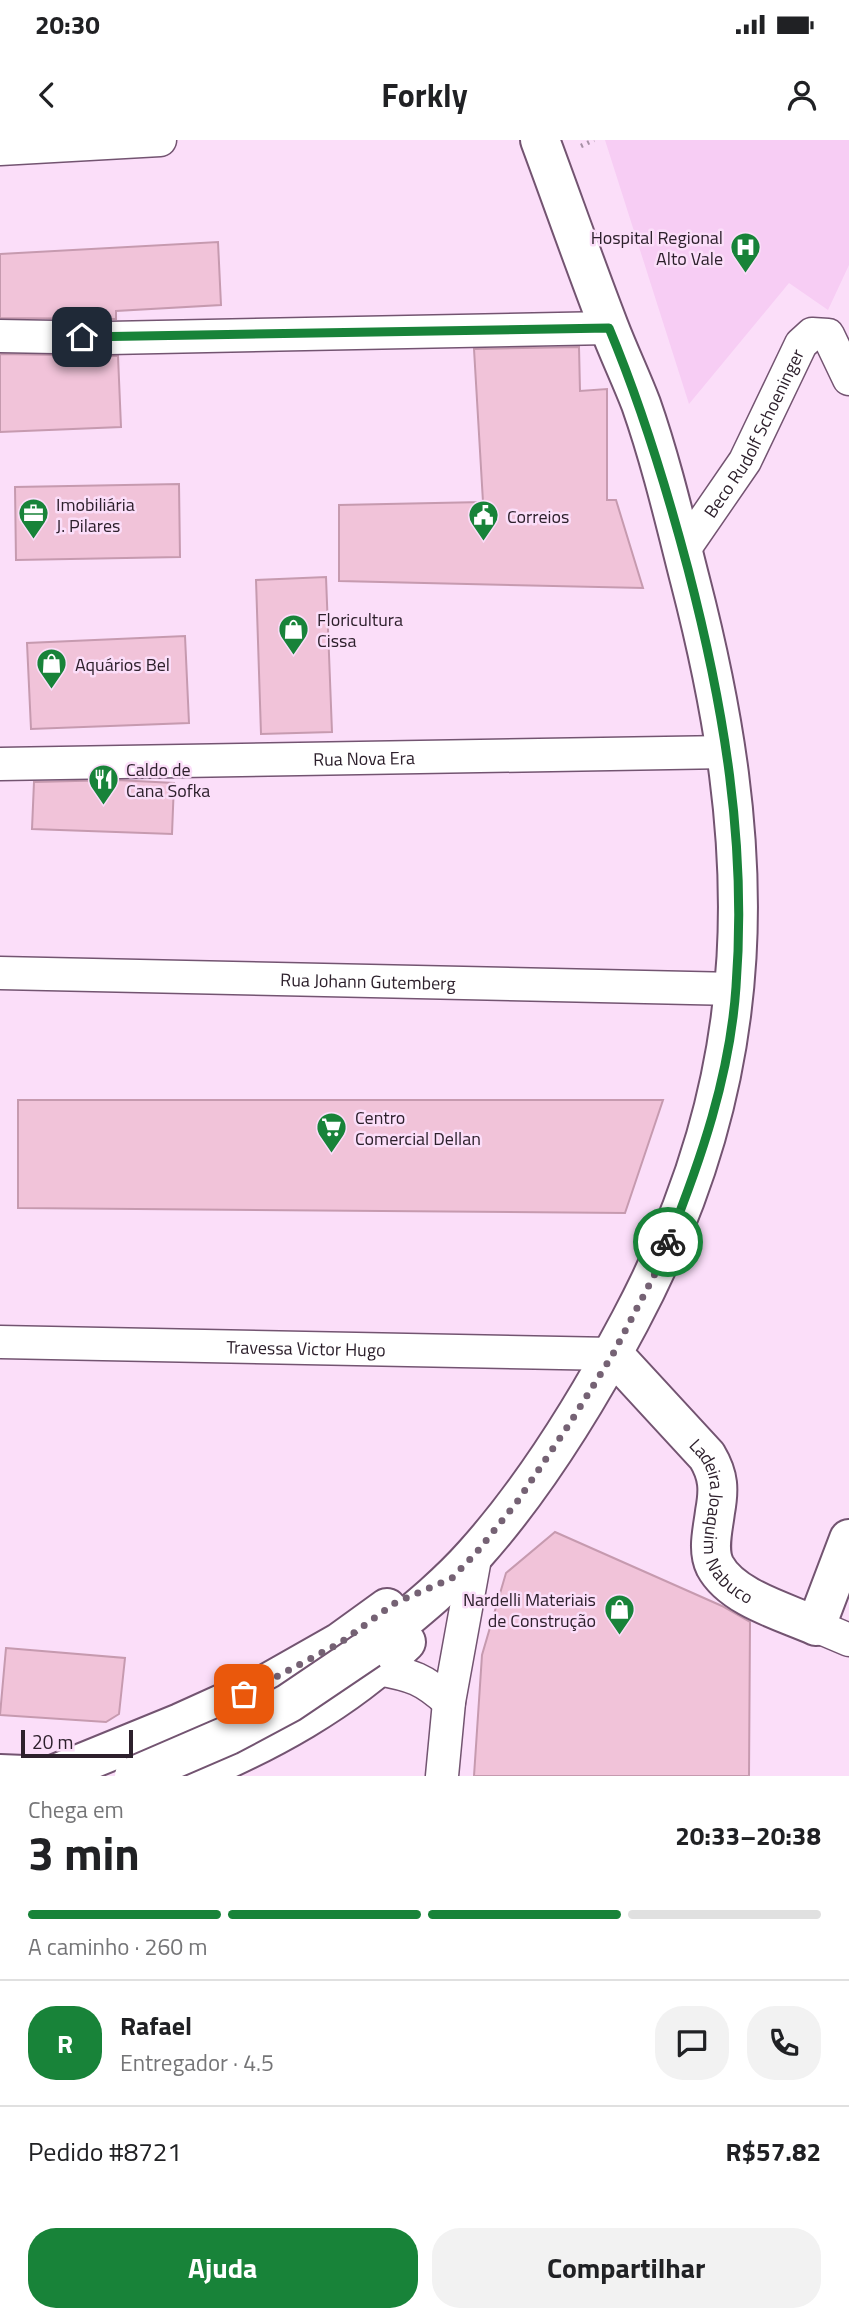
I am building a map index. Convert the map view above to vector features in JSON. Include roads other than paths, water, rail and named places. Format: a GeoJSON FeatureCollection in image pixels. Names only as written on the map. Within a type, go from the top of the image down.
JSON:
{"type":"FeatureCollection","features":[{"type":"Feature","properties":{"kind":"main road"},"geometry":{"type":"LineString","coordinates":[[126,1763],[202,1771],[328,1705],[464,1565],[556,1446],[613,1354],[658,1268],[700,1162],[723,1070],[736,989],[737,836],[729,752],[711,658],[640,403],[609,328],[540,140]]}},
{"type":"Feature","properties":{"kind":"main road","name":"Ladeira Joaquim Nabuco"},"geometry":{"type":"LineString","coordinates":[[613,1354],[707,1456],[716,1472],[718,1490],[711,1541],[715,1565],[729,1583],[752,1597],[832,1633],[849,1539]]}},
{"type":"Feature","properties":{"kind":"main road"},"geometry":{"type":"LineString","coordinates":[[126,1763],[340,1643],[395,1603],[464,1565]]}},
{"type":"Feature","properties":{"kind":"main road"},"geometry":{"type":"LineString","coordinates":[[0,1773],[50,1776],[126,1763],[229,1735],[374,1659]]}},
{"type":"Feature","properties":{"kind":"street"},"geometry":{"type":"LineString","coordinates":[[0,149],[160,140]]}},
{"type":"Feature","properties":{"kind":"street"},"geometry":{"type":"LineString","coordinates":[[0,336],[109,338],[609,328]]}},
{"type":"Feature","properties":{"kind":"street","name":"Beco Rudolf Schoeninger"},"geometry":{"type":"LineString","coordinates":[[683,551],[745,461],[801,344],[812,334],[828,335],[849,379]]}},
{"type":"Feature","properties":{"kind":"street","name":"Rua Nova Era"},"geometry":{"type":"LineString","coordinates":[[0,764],[729,752]]}},
{"type":"Feature","properties":{"kind":"street","name":"Rua Johann Gutemberg"},"geometry":{"type":"LineString","coordinates":[[0,973],[736,989]]}},
{"type":"Feature","properties":{"kind":"street","name":"Travessa Victor Hugo"},"geometry":{"type":"LineString","coordinates":[[0,1342],[613,1354]]}},
{"type":"Feature","properties":{"kind":"street"},"geometry":{"type":"LineString","coordinates":[[442,1776],[464,1565]]}},
{"type":"Feature","properties":{"kind":"street"},"geometry":{"type":"LineString","coordinates":[[374,1659],[429,1684],[449,1702]]}},
{"type":"Feature","properties":{"kind":"place","name":"Hospital Regional Alto Vale"},"geometry":{"type":"Point","coordinates":[746,274]}},
{"type":"Feature","properties":{"kind":"place","name":"Imobiliária J. Pilares"},"geometry":{"type":"Point","coordinates":[33,541]}},
{"type":"Feature","properties":{"kind":"place","name":"Correios"},"geometry":{"type":"Point","coordinates":[484,543]}},
{"type":"Feature","properties":{"kind":"place","name":"Floricultura Cissa"},"geometry":{"type":"Point","coordinates":[294,656]}},
{"type":"Feature","properties":{"kind":"place","name":"Aquários Bel"},"geometry":{"type":"Point","coordinates":[52,691]}},
{"type":"Feature","properties":{"kind":"place","name":"Caldo de Cana Sofka"},"geometry":{"type":"Point","coordinates":[103,806]}},
{"type":"Feature","properties":{"kind":"place","name":"Centro Comercial Dellan"},"geometry":{"type":"Point","coordinates":[332,1154]}},
{"type":"Feature","properties":{"kind":"place","name":"Nardelli Materiais de Construção"},"geometry":{"type":"Point","coordinates":[619,1636]}}]}
